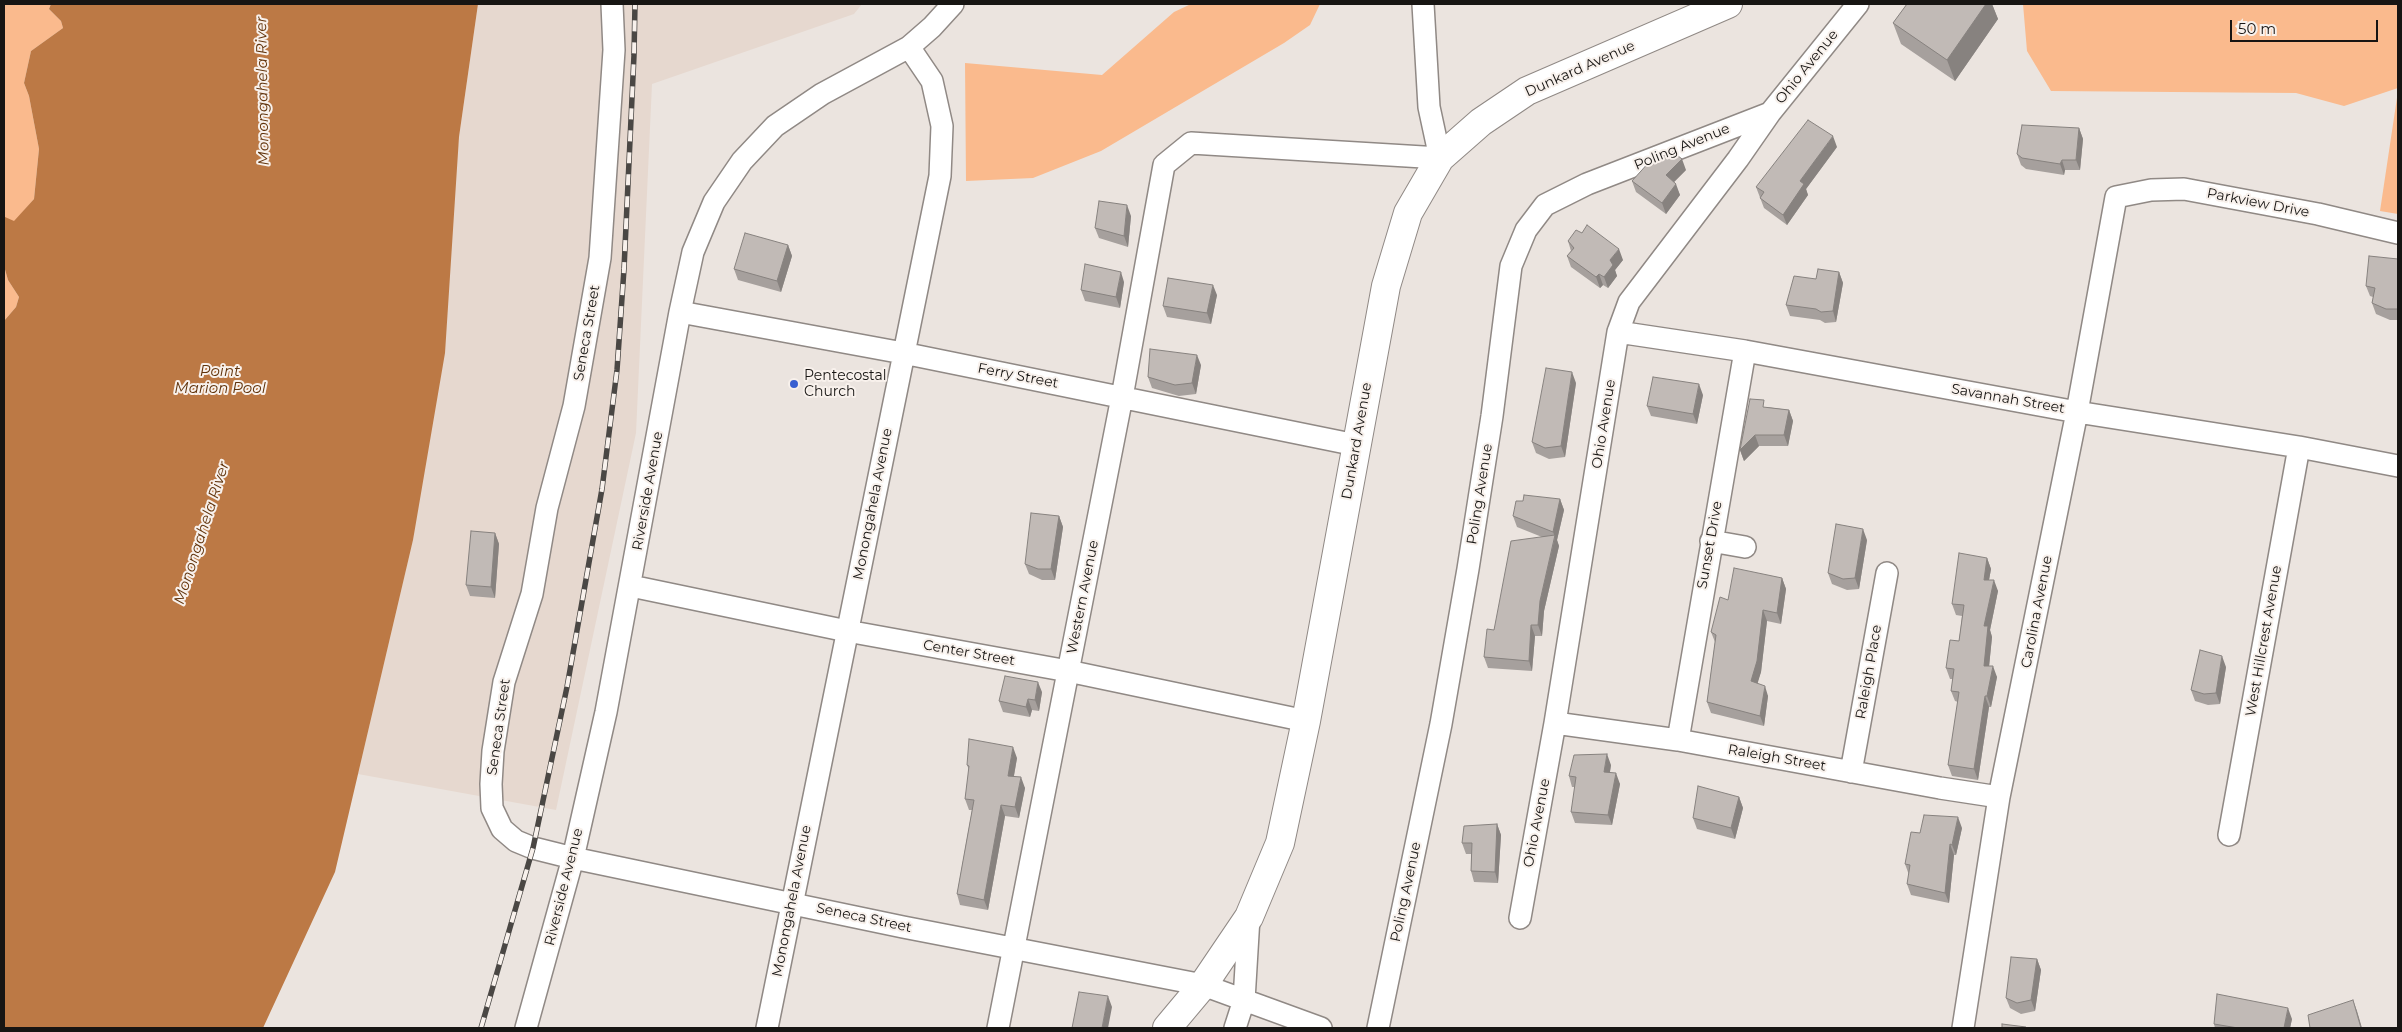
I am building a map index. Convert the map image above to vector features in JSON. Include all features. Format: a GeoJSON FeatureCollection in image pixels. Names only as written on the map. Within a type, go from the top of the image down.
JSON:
{"type":"FeatureCollection","features":[{"type":"Feature","properties":{"kind":"main road","name":"Dunkard Avenue"},"geometry":{"type":"LineString","coordinates":[[1167,1028],[1203,984],[1249,917],[1280,843],[1306,721],[1386,286],[1408,213],[1440,158],[1481,122],[1527,91],[1728,4]]}},
{"type":"Feature","properties":{"kind":"street","name":"Seneca Street"},"geometry":{"type":"LineString","coordinates":[[612,4],[614,50],[600,258],[574,406],[547,508],[532,594],[504,682],[493,750],[491,776],[492,808],[502,829],[516,840],[533,848],[573,858],[1013,948],[1203,984],[1321,1028]]}},
{"type":"Feature","properties":{"kind":"street"},"geometry":{"type":"LineString","coordinates":[[909,47],[932,28],[953,4]]}},
{"type":"Feature","properties":{"kind":"street"},"geometry":{"type":"LineString","coordinates":[[1423,4],[1429,107],[1440,158]]}},
{"type":"Feature","properties":{"kind":"street","name":"Ohio Avenue"},"geometry":{"type":"LineString","coordinates":[[1520,918],[1555,723],[1618,332],[1629,302],[1738,159],[1770,113],[1858,4]]}},
{"type":"Feature","properties":{"kind":"street","name":"Riverside Avenue"},"geometry":{"type":"LineString","coordinates":[[526,1028],[573,858],[606,712],[631,586],[680,312],[693,252],[714,202],[742,161],[775,126],[822,94],[909,47]]}},
{"type":"Feature","properties":{"kind":"street","name":"Monongahela Avenue"},"geometry":{"type":"LineString","coordinates":[[767,1028],[940,176],[942,126],[932,81],[909,47]]}},
{"type":"Feature","properties":{"kind":"street","name":"Poling Avenue"},"geometry":{"type":"LineString","coordinates":[[1378,1028],[1441,724],[1492,416],[1510,266],[1526,230],[1545,205],[1587,184],[1770,113]]}},
{"type":"Feature","properties":{"kind":"street","name":"Western Avenue"},"geometry":{"type":"LineString","coordinates":[[998,1028],[1122,397],[1164,165],[1191,144],[1440,158]]}},
{"type":"Feature","properties":{"kind":"street","name":"Parkview Drive"},"geometry":{"type":"LineString","coordinates":[[2116,197],[2150,190],[2184,189],[2318,214],[2398,233]]}},
{"type":"Feature","properties":{"kind":"street","name":"Carolina Avenue"},"geometry":{"type":"LineString","coordinates":[[1963,1028],[1999,797],[2077,412],[2116,197]]}},
{"type":"Feature","properties":{"kind":"street","name":"Ferry Street"},"geometry":{"type":"LineString","coordinates":[[680,312],[903,353],[1356,445]]}},
{"type":"Feature","properties":{"kind":"street","name":"Savannah Street"},"geometry":{"type":"LineString","coordinates":[[1618,332],[1745,351],[2077,412],[2299,447],[2398,466]]}},
{"type":"Feature","properties":{"kind":"street","name":"Sunset Drive"},"geometry":{"type":"LineString","coordinates":[[1678,740],[1745,351]]}},
{"type":"Feature","properties":{"kind":"street","name":"West Hillcrest Avenue"},"geometry":{"type":"LineString","coordinates":[[2229,835],[2299,447]]}},
{"type":"Feature","properties":{"kind":"street"},"geometry":{"type":"LineString","coordinates":[[1711,541],[1745,547]]}},
{"type":"Feature","properties":{"kind":"street","name":"Raleigh Place"},"geometry":{"type":"LineString","coordinates":[[1851,772],[1887,573]]}},
{"type":"Feature","properties":{"kind":"street","name":"Center Street"},"geometry":{"type":"LineString","coordinates":[[631,586],[847,631],[1068,671],[1306,721]]}},
{"type":"Feature","properties":{"kind":"street","name":"Raleigh Street"},"geometry":{"type":"LineString","coordinates":[[1555,723],[1678,740],[1999,797]]}},
{"type":"Feature","properties":{"kind":"street"},"geometry":{"type":"LineString","coordinates":[[1235,1028],[1244,1000],[1249,917]]}},
{"type":"Feature","properties":{"kind":"shaded area"},"geometry":{"type":"Polygon","coordinates":[[[4,4],[51,4],[49,9],[61,21],[63,28],[31,51],[24,83],[29,96],[39,149],[34,199],[14,222],[6,218],[4,222],[4,4]]]}},
{"type":"Feature","properties":{"kind":"shaded area"},"geometry":{"type":"Polygon","coordinates":[[[478,4],[862,4],[854,14],[652,84],[636,433],[556,810],[358,774],[413,540],[459,137],[478,4]]]}},
{"type":"Feature","properties":{"kind":"shaded area"},"geometry":{"type":"Polygon","coordinates":[[[1191,4],[1320,4],[1310,25],[1284,43],[1101,151],[1033,178],[966,181],[965,63],[1102,75],[1174,12],[1191,4]]]}},
{"type":"Feature","properties":{"kind":"shaded area"},"geometry":{"type":"Polygon","coordinates":[[[2023,4],[2398,4],[2398,88],[2344,106],[2296,93],[2051,91],[2027,51],[2023,4]]]}},
{"type":"Feature","properties":{"kind":"shaded area"},"geometry":{"type":"Polygon","coordinates":[[[2398,91],[2398,214],[2380,211],[2398,91]]]}},
{"type":"Feature","properties":{"kind":"shaded area"},"geometry":{"type":"Polygon","coordinates":[[[4,266],[8,280],[19,297],[16,307],[4,321],[4,266]]]}},
{"type":"Feature","properties":{"kind":"water","name":"Point Marion Pool"},"geometry":{"type":"Polygon","coordinates":[[[51,4],[478,4],[459,137],[445,353],[413,540],[335,872],[263,1028],[4,1028],[4,321],[16,307],[19,297],[8,280],[4,266],[4,222],[5,217],[14,221],[34,199],[39,149],[29,96],[24,83],[31,51],[63,28],[61,21],[49,9],[51,4]]]}},
{"type":"Feature","properties":{"kind":"building"},"geometry":{"type":"Polygon","coordinates":[[[1907,4],[1986,4],[1947,60],[1893,23],[1907,4]]]}},
{"type":"Feature","properties":{"kind":"building"},"geometry":{"type":"Polygon","coordinates":[[[1808,120],[1833,136],[1800,181],[1804,184],[1783,215],[1760,198],[1764,192],[1756,187],[1808,120]]]}},
{"type":"Feature","properties":{"kind":"building"},"geometry":{"type":"Polygon","coordinates":[[[2022,125],[2079,128],[2076,160],[2062,160],[2060,164],[2022,158],[2017,154],[2022,125]]]}},
{"type":"Feature","properties":{"kind":"building"},"geometry":{"type":"Polygon","coordinates":[[[1673,152],[1682,159],[1666,175],[1676,184],[1662,203],[1632,181],[1650,161],[1673,152]]]}},
{"type":"Feature","properties":{"kind":"building"},"geometry":{"type":"Polygon","coordinates":[[[1099,201],[1127,205],[1124,236],[1095,228],[1099,201]]]}},
{"type":"Feature","properties":{"kind":"building"},"geometry":{"type":"Polygon","coordinates":[[[1587,225],[1619,249],[1610,260],[1613,265],[1604,277],[1599,274],[1596,277],[1567,256],[1574,248],[1568,241],[1576,230],[1582,233],[1587,225]]]}},
{"type":"Feature","properties":{"kind":"building"},"geometry":{"type":"Polygon","coordinates":[[[745,233],[788,245],[777,281],[734,269],[745,233]]]}},
{"type":"Feature","properties":{"kind":"building"},"geometry":{"type":"Polygon","coordinates":[[[2369,256],[2398,259],[2398,309],[2386,309],[2372,303],[2375,288],[2366,286],[2369,256]]]}},
{"type":"Feature","properties":{"kind":"building"},"geometry":{"type":"Polygon","coordinates":[[[1085,264],[1121,272],[1116,297],[1081,290],[1085,264]]]}},
{"type":"Feature","properties":{"kind":"building"},"geometry":{"type":"Polygon","coordinates":[[[1818,269],[1839,272],[1833,311],[1821,312],[1816,309],[1786,305],[1794,276],[1816,279],[1818,269]]]}},
{"type":"Feature","properties":{"kind":"building"},"geometry":{"type":"Polygon","coordinates":[[[1168,278],[1213,285],[1207,313],[1163,306],[1168,278]]]}},
{"type":"Feature","properties":{"kind":"building"},"geometry":{"type":"Polygon","coordinates":[[[1150,349],[1197,355],[1192,383],[1175,385],[1148,377],[1150,349]]]}},
{"type":"Feature","properties":{"kind":"building"},"geometry":{"type":"Polygon","coordinates":[[[1546,368],[1572,372],[1561,446],[1545,448],[1532,442],[1546,368]]]}},
{"type":"Feature","properties":{"kind":"building"},"geometry":{"type":"Polygon","coordinates":[[[1653,377],[1699,384],[1693,414],[1647,406],[1653,377]]]}},
{"type":"Feature","properties":{"kind":"building"},"geometry":{"type":"Polygon","coordinates":[[[1750,399],[1764,400],[1763,407],[1789,410],[1784,435],[1755,435],[1740,450],[1750,399]]]}},
{"type":"Feature","properties":{"kind":"building"},"geometry":{"type":"Polygon","coordinates":[[[1524,495],[1560,499],[1553,532],[1513,516],[1516,501],[1523,501],[1524,495]]]}},
{"type":"Feature","properties":{"kind":"building"},"geometry":{"type":"Polygon","coordinates":[[[1031,513],[1059,516],[1051,569],[1038,569],[1025,564],[1031,513]]]}},
{"type":"Feature","properties":{"kind":"building"},"geometry":{"type":"Polygon","coordinates":[[[1836,524],[1863,529],[1855,578],[1843,579],[1828,573],[1836,524]]]}},
{"type":"Feature","properties":{"kind":"building"},"geometry":{"type":"Polygon","coordinates":[[[471,531],[495,533],[491,587],[466,585],[471,531]]]}},
{"type":"Feature","properties":{"kind":"building"},"geometry":{"type":"Polygon","coordinates":[[[1555,535],[1540,601],[1538,625],[1531,625],[1529,661],[1484,657],[1487,629],[1494,630],[1511,541],[1555,535]]]}},
{"type":"Feature","properties":{"kind":"building"},"geometry":{"type":"Polygon","coordinates":[[[1959,553],[1987,558],[1984,580],[1994,580],[1984,626],[1988,626],[1984,666],[1993,666],[1987,696],[1985,696],[1974,769],[1948,765],[1959,692],[1951,691],[1954,669],[1946,668],[1950,640],[1959,641],[1964,605],[1952,604],[1959,553]]]}},
{"type":"Feature","properties":{"kind":"building"},"geometry":{"type":"Polygon","coordinates":[[[1734,568],[1782,578],[1777,613],[1763,610],[1757,661],[1751,681],[1765,686],[1760,716],[1707,702],[1716,635],[1711,632],[1720,597],[1728,600],[1734,568]]]}},
{"type":"Feature","properties":{"kind":"building"},"geometry":{"type":"Polygon","coordinates":[[[2200,650],[2222,656],[2216,693],[2204,694],[2191,690],[2200,650]]]}},
{"type":"Feature","properties":{"kind":"building"},"geometry":{"type":"Polygon","coordinates":[[[1005,676],[1038,682],[1035,700],[1028,699],[1026,707],[999,701],[1005,676]]]}},
{"type":"Feature","properties":{"kind":"building"},"geometry":{"type":"Polygon","coordinates":[[[969,739],[1013,747],[1008,776],[1021,777],[1015,807],[1001,805],[984,900],[957,894],[974,800],[965,799],[969,766],[967,765],[969,739]]]}},
{"type":"Feature","properties":{"kind":"building"},"geometry":{"type":"Polygon","coordinates":[[[1607,754],[1604,772],[1616,773],[1608,815],[1571,812],[1576,777],[1569,776],[1574,755],[1607,754]]]}},
{"type":"Feature","properties":{"kind":"building"},"geometry":{"type":"Polygon","coordinates":[[[1698,786],[1739,797],[1731,828],[1693,818],[1698,786]]]}},
{"type":"Feature","properties":{"kind":"building"},"geometry":{"type":"Polygon","coordinates":[[[1924,815],[1958,817],[1952,845],[1950,844],[1945,893],[1907,884],[1910,865],[1905,864],[1911,832],[1920,833],[1924,815]]]}},
{"type":"Feature","properties":{"kind":"building"},"geometry":{"type":"Polygon","coordinates":[[[1497,824],[1495,872],[1471,871],[1472,843],[1462,843],[1464,826],[1497,824]]]}},
{"type":"Feature","properties":{"kind":"building"},"geometry":{"type":"Polygon","coordinates":[[[2011,957],[2037,959],[2031,1000],[2017,1003],[2006,998],[2011,957]]]}},
{"type":"Feature","properties":{"kind":"building"},"geometry":{"type":"Polygon","coordinates":[[[1079,992],[1108,996],[1102,1028],[1072,1028],[1079,992]]]}},
{"type":"Feature","properties":{"kind":"building"},"geometry":{"type":"Polygon","coordinates":[[[2217,994],[2288,1008],[2284,1028],[2238,1028],[2214,1024],[2217,994]]]}},
{"type":"Feature","properties":{"kind":"building"},"geometry":{"type":"Polygon","coordinates":[[[2353,1000],[2361,1028],[2310,1028],[2308,1015],[2353,1000]]]}},
{"type":"Feature","properties":{"kind":"building"},"geometry":{"type":"Polygon","coordinates":[[[2002,1024],[2026,1027],[2002,1028],[2002,1024]]]}},
{"type":"Feature","properties":{"kind":"railway"},"geometry":{"type":"LineString","coordinates":[[481,1028],[533,848],[567,687],[602,489],[617,370],[624,269],[635,4]]}},
{"type":"Feature","properties":{"kind":"place","name":"Pentecostal Church"},"geometry":{"type":"Point","coordinates":[794,384]}},
{"type":"Feature","properties":{"kind":"water label","name":"Monongahela River"},"geometry":{"type":"Point","coordinates":[263,91]}},
{"type":"Feature","properties":{"kind":"water label","name":"Monongahela River"},"geometry":{"type":"Point","coordinates":[202,533]}}]}
